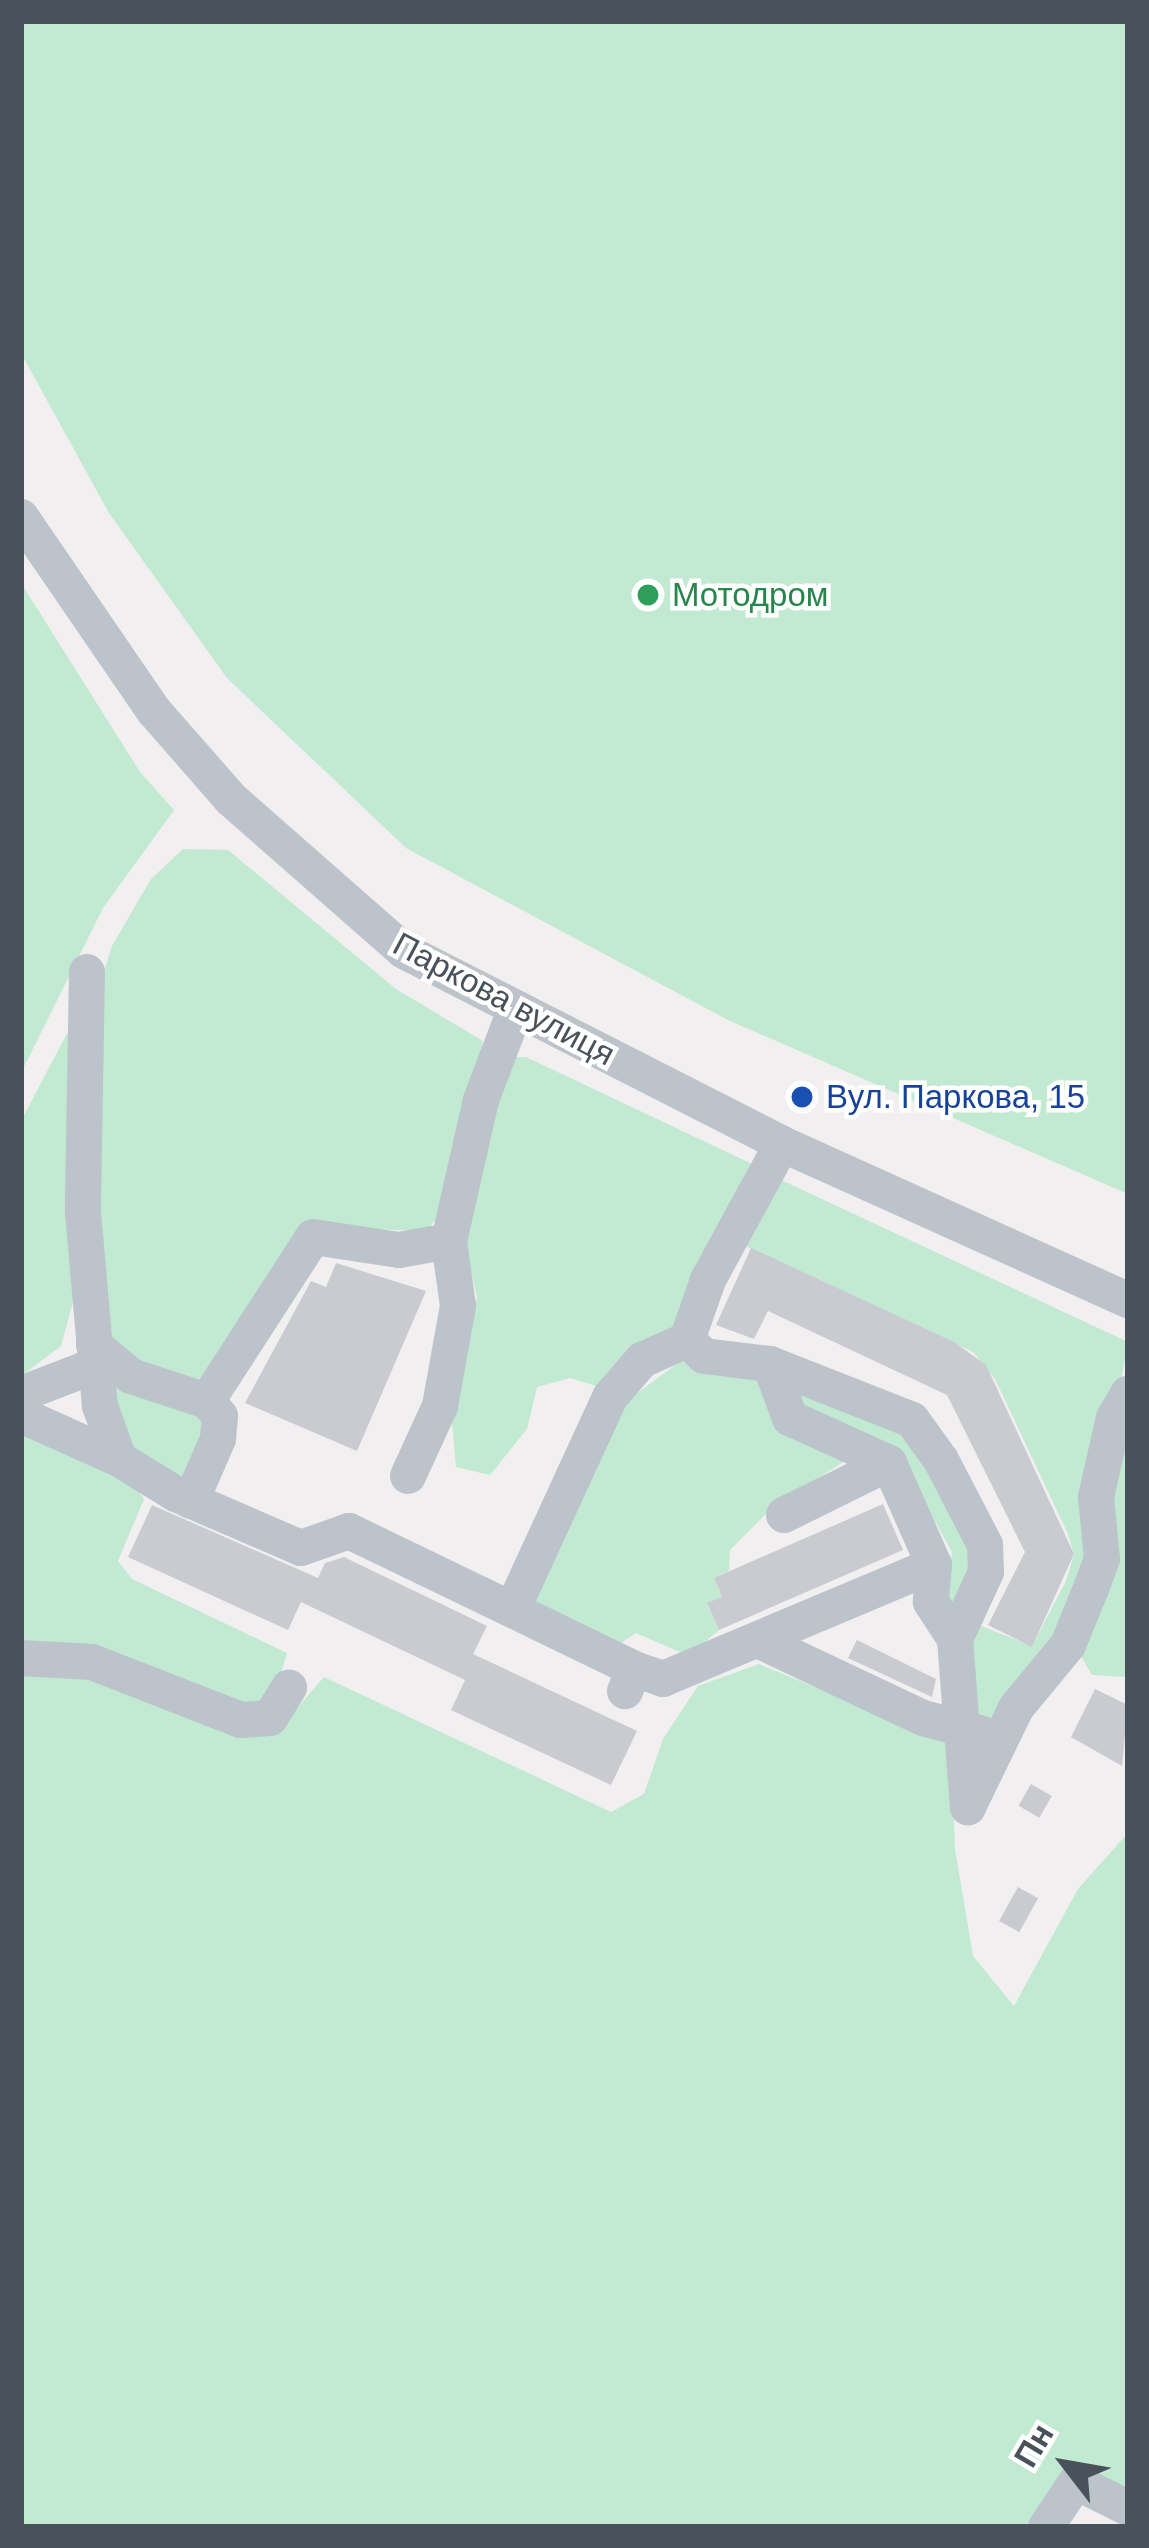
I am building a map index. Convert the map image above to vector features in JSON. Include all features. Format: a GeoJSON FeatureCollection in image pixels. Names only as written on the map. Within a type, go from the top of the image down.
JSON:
{"type":"FeatureCollection","features":[{"type":"Feature","properties":{"kind":"street","name":"Паркова вулиця"},"geometry":{"type":"LineString","coordinates":[[21,517],[154,711],[231,799],[404,951],[782,1144],[1128,1300]]}},
{"type":"Feature","properties":{"kind":"street"},"geometry":{"type":"LineString","coordinates":[[86,972],[80,1086],[95,1355],[119,1460]]}},
{"type":"Feature","properties":{"kind":"street"},"geometry":{"type":"LineString","coordinates":[[409,1476],[440,1406],[458,1306],[449,1241],[481,1100],[516,1008]]}},
{"type":"Feature","properties":{"kind":"street"},"geometry":{"type":"LineString","coordinates":[[513,1608],[610,1397],[642,1360],[687,1340],[708,1280],[782,1144]]}},
{"type":"Feature","properties":{"kind":"street"},"geometry":{"type":"LineString","coordinates":[[207,1400],[313,1237],[399,1250],[449,1241]]}},
{"type":"Feature","properties":{"kind":"street"},"geometry":{"type":"LineString","coordinates":[[687,1340],[734,1365],[770,1364],[912,1420],[941,1460],[985,1545],[986,1571],[955,1639]]}},
{"type":"Feature","properties":{"kind":"street"},"geometry":{"type":"LineString","coordinates":[[21,1394],[95,1355]]}},
{"type":"Feature","properties":{"kind":"street"},"geometry":{"type":"LineString","coordinates":[[95,1355],[130,1376],[207,1400],[220,1416],[218,1439],[191,1501]]}},
{"type":"Feature","properties":{"kind":"street"},"geometry":{"type":"LineString","coordinates":[[770,1364],[790,1418],[889,1463],[934,1565],[932,1602],[955,1639],[968,1807],[1005,1731],[1068,1645],[1102,1559],[1096,1497],[1114,1418],[1128,1394]]}},
{"type":"Feature","properties":{"kind":"street"},"geometry":{"type":"LineString","coordinates":[[21,1415],[119,1460],[191,1501],[302,1548],[349,1531],[513,1608],[629,1680],[663,1679],[762,1642],[934,1565]]}},
{"type":"Feature","properties":{"kind":"street"},"geometry":{"type":"LineString","coordinates":[[784,1515],[889,1463]]}},
{"type":"Feature","properties":{"kind":"street"},"geometry":{"type":"LineString","coordinates":[[762,1642],[923,1718],[1005,1731]]}},
{"type":"Feature","properties":{"kind":"street"},"geometry":{"type":"LineString","coordinates":[[21,1658],[92,1662],[241,1720],[270,1718],[290,1688]]}},
{"type":"Feature","properties":{"kind":"street"},"geometry":{"type":"LineString","coordinates":[[1046,2527],[1076,2482],[1128,2508]]}},
{"type":"Feature","properties":{"kind":"green space","name":"Мотодром"},"geometry":{"type":"Polygon","coordinates":[[[21,21],[1128,21],[1128,1194],[728,1020],[406,848],[227,678],[109,513],[21,353],[21,21]]]}},
{"type":"Feature","properties":{"kind":"green space"},"geometry":{"type":"Polygon","coordinates":[[[21,583],[140,772],[174,810],[103,908],[21,1073],[21,583]]]}},
{"type":"Feature","properties":{"kind":"green space"},"geometry":{"type":"Polygon","coordinates":[[[183,849],[228,850],[396,989],[483,1041],[445,1209],[426,1231],[335,1228],[216,1369],[191,1387],[112,1348],[88,1095],[91,1012],[112,946],[151,879],[183,849]]]}},
{"type":"Feature","properties":{"kind":"green space"},"geometry":{"type":"Polygon","coordinates":[[[70,1028],[74,1298],[61,1346],[21,1376],[21,1121],[70,1028]]]}},
{"type":"Feature","properties":{"kind":"green space"},"geometry":{"type":"Polygon","coordinates":[[[510,1057],[526,1057],[750,1163],[750,1180],[675,1333],[606,1389],[570,1378],[537,1387],[527,1429],[490,1475],[456,1467],[451,1412],[477,1298],[466,1246],[487,1105],[510,1057]]]}},
{"type":"Feature","properties":{"kind":"green space"},"geometry":{"type":"Polygon","coordinates":[[[777,1178],[1128,1342],[1081,1597],[990,1726],[972,1719],[966,1644],[976,1624],[1032,1646],[1066,1581],[1074,1554],[1068,1534],[995,1379],[973,1352],[745,1246],[777,1178]]]}},
{"type":"Feature","properties":{"kind":"green space"},"geometry":{"type":"Polygon","coordinates":[[[681,1361],[718,1376],[762,1378],[848,1459],[774,1506],[730,1550],[729,1571],[714,1578],[722,1597],[707,1604],[719,1630],[689,1656],[636,1633],[612,1649],[530,1600],[629,1399],[681,1361]]]}},
{"type":"Feature","properties":{"kind":"green space"},"geometry":{"type":"Polygon","coordinates":[[[792,1384],[899,1425],[969,1538],[971,1572],[952,1613],[945,1602],[952,1552],[896,1451],[795,1404],[792,1384]]]}},
{"type":"Feature","properties":{"kind":"green space"},"geometry":{"type":"Polygon","coordinates":[[[134,1388],[211,1422],[193,1483],[123,1453],[106,1389],[134,1388]]]}},
{"type":"Feature","properties":{"kind":"green space"},"geometry":{"type":"Polygon","coordinates":[[[21,1423],[118,1464],[144,1499],[118,1561],[132,1579],[287,1653],[274,1697],[255,1708],[21,1642],[21,1423]]]}},
{"type":"Feature","properties":{"kind":"green space"},"geometry":{"type":"Polygon","coordinates":[[[1128,1427],[1128,1677],[1092,1675],[1078,1651],[1128,1427]]]}},
{"type":"Feature","properties":{"kind":"green space"},"geometry":{"type":"Polygon","coordinates":[[[759,1664],[951,1743],[955,1849],[973,1956],[1014,2006],[1078,1889],[1128,1833],[1128,2490],[1066,2463],[1038,2527],[21,2527],[21,1671],[94,1676],[274,1735],[324,1677],[611,1812],[644,1794],[663,1739],[698,1686],[759,1664]]]}},
{"type":"Feature","properties":{"kind":"building"},"geometry":{"type":"Polygon","coordinates":[[[751,1248],[954,1342],[986,1365],[1074,1554],[1032,1647],[988,1625],[1025,1552],[947,1395],[768,1311],[754,1339],[716,1325],[751,1248]]]}},
{"type":"Feature","properties":{"kind":"building"},"geometry":{"type":"Polygon","coordinates":[[[336,1263],[426,1291],[357,1451],[245,1403],[311,1281],[326,1287],[336,1263]]]}},
{"type":"Feature","properties":{"kind":"building"},"geometry":{"type":"Polygon","coordinates":[[[883,1504],[903,1550],[719,1630],[707,1603],[722,1597],[714,1578],[883,1504]]]}},
{"type":"Feature","properties":{"kind":"building"},"geometry":{"type":"Polygon","coordinates":[[[152,1505],[318,1578],[325,1563],[344,1557],[487,1626],[473,1654],[637,1731],[611,1785],[451,1710],[465,1680],[301,1602],[288,1630],[128,1557],[152,1505]]]}},
{"type":"Feature","properties":{"kind":"building"},"geometry":{"type":"Polygon","coordinates":[[[857,1640],[936,1679],[932,1697],[848,1658],[857,1640]]]}},
{"type":"Feature","properties":{"kind":"building"},"geometry":{"type":"Polygon","coordinates":[[[1095,1689],[1128,1705],[1122,1766],[1071,1737],[1095,1689]]]}},
{"type":"Feature","properties":{"kind":"building"},"geometry":{"type":"Polygon","coordinates":[[[1031,1784],[1052,1796],[1039,1818],[1018,1806],[1031,1784]]]}},
{"type":"Feature","properties":{"kind":"building"},"geometry":{"type":"Polygon","coordinates":[[[1018,1887],[1038,1898],[1019,1932],[999,1921],[1018,1887]]]}},
{"type":"Feature","properties":{"kind":"place","name":"Мотодром"},"geometry":{"type":"Point","coordinates":[648,595]}},
{"type":"Feature","properties":{"kind":"place","name":"Вул. Паркова, 15"},"geometry":{"type":"Point","coordinates":[802,1097]}}]}
